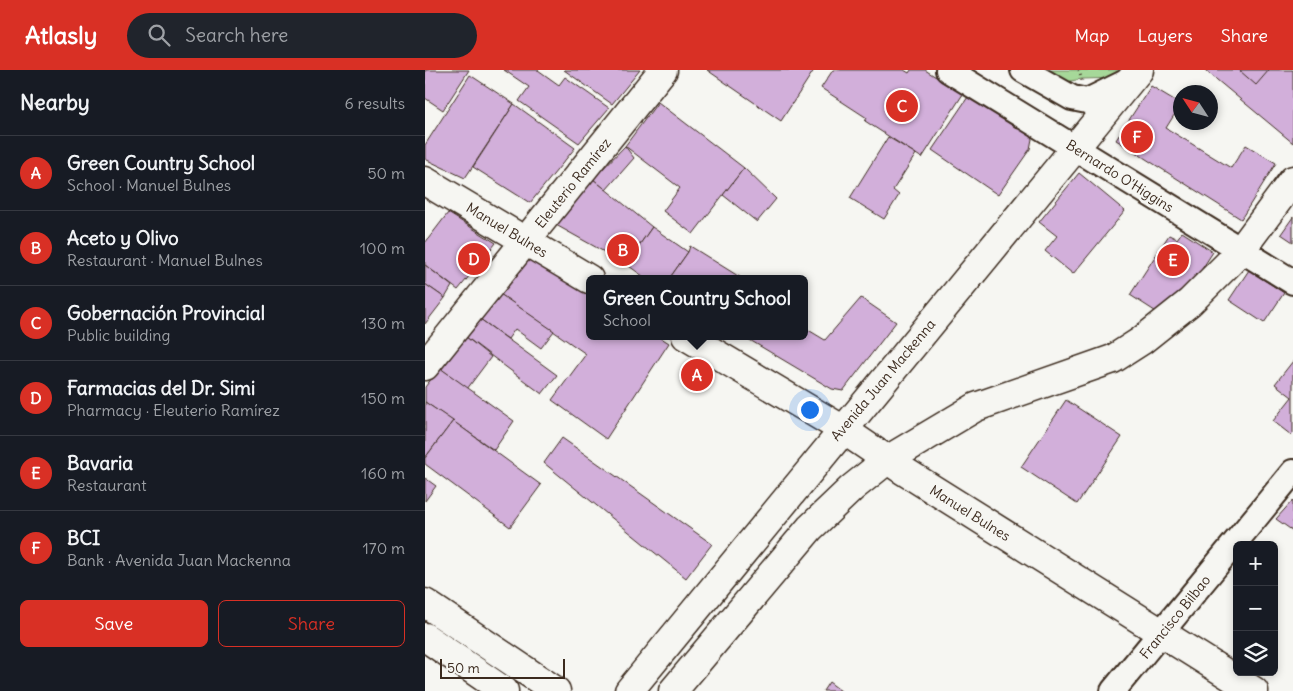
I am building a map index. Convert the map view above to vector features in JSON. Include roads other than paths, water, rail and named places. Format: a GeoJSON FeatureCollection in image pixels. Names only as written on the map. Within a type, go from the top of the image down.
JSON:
{"type":"FeatureCollection","features":[{"type":"Feature","properties":{"kind":"main road","name":"Eleuterio Ramírez"},"geometry":{"type":"LineString","coordinates":[[425,366],[663,70]]}},
{"type":"Feature","properties":{"kind":"main road","name":"Avenida Juan Mackenna"},"geometry":{"type":"LineString","coordinates":[[629,691],[1134,75]]}},
{"type":"Feature","properties":{"kind":"main road"},"geometry":{"type":"LineString","coordinates":[[673,691],[810,528],[852,488],[887,460],[976,407],[1113,359],[1141,341],[1210,283],[1241,250],[1293,180]]}},
{"type":"Feature","properties":{"kind":"main road","name":"Manuel Bulnes"},"geometry":{"type":"LineString","coordinates":[[425,181],[586,277]]}},
{"type":"Feature","properties":{"kind":"main road","name":"Manuel Bulnes"},"geometry":{"type":"LineString","coordinates":[[692,340],[842,429],[887,460],[1254,691]]}},
{"type":"Feature","properties":{"kind":"main road"},"geometry":{"type":"LineString","coordinates":[[425,603],[556,691]]}},
{"type":"Feature","properties":{"kind":"main road"},"geometry":{"type":"LineString","coordinates":[[453,657],[469,633]]}},
{"type":"Feature","properties":{"kind":"main road"},"geometry":{"type":"LineString","coordinates":[[425,637],[503,691]]}},
{"type":"Feature","properties":{"kind":"street","name":"Bernardo O'Higgins"},"geometry":{"type":"LineString","coordinates":[[948,70],[1293,282]]}},
{"type":"Feature","properties":{"kind":"street"},"geometry":{"type":"LineString","coordinates":[[1023,70],[1072,98],[1087,102],[1134,75]]}},
{"type":"Feature","properties":{"kind":"street","name":"Francisco Bilbao"},"geometry":{"type":"LineString","coordinates":[[1113,691],[1293,472]]}},
{"type":"Feature","properties":{"kind":"place","name":"Gobernación Provincial"},"geometry":{"type":"Point","coordinates":[902,106]}},
{"type":"Feature","properties":{"kind":"place","name":"BCI"},"geometry":{"type":"Point","coordinates":[1137,137]}},
{"type":"Feature","properties":{"kind":"place","name":"Aceto y Olivo"},"geometry":{"type":"Point","coordinates":[623,250]}},
{"type":"Feature","properties":{"kind":"place","name":"Farmacias del Dr. Simi"},"geometry":{"type":"Point","coordinates":[474,259]}},
{"type":"Feature","properties":{"kind":"place","name":"Bavaria"},"geometry":{"type":"Point","coordinates":[1173,260]}},
{"type":"Feature","properties":{"kind":"place","name":"Green Country School"},"geometry":{"type":"Point","coordinates":[697,375]}}]}
